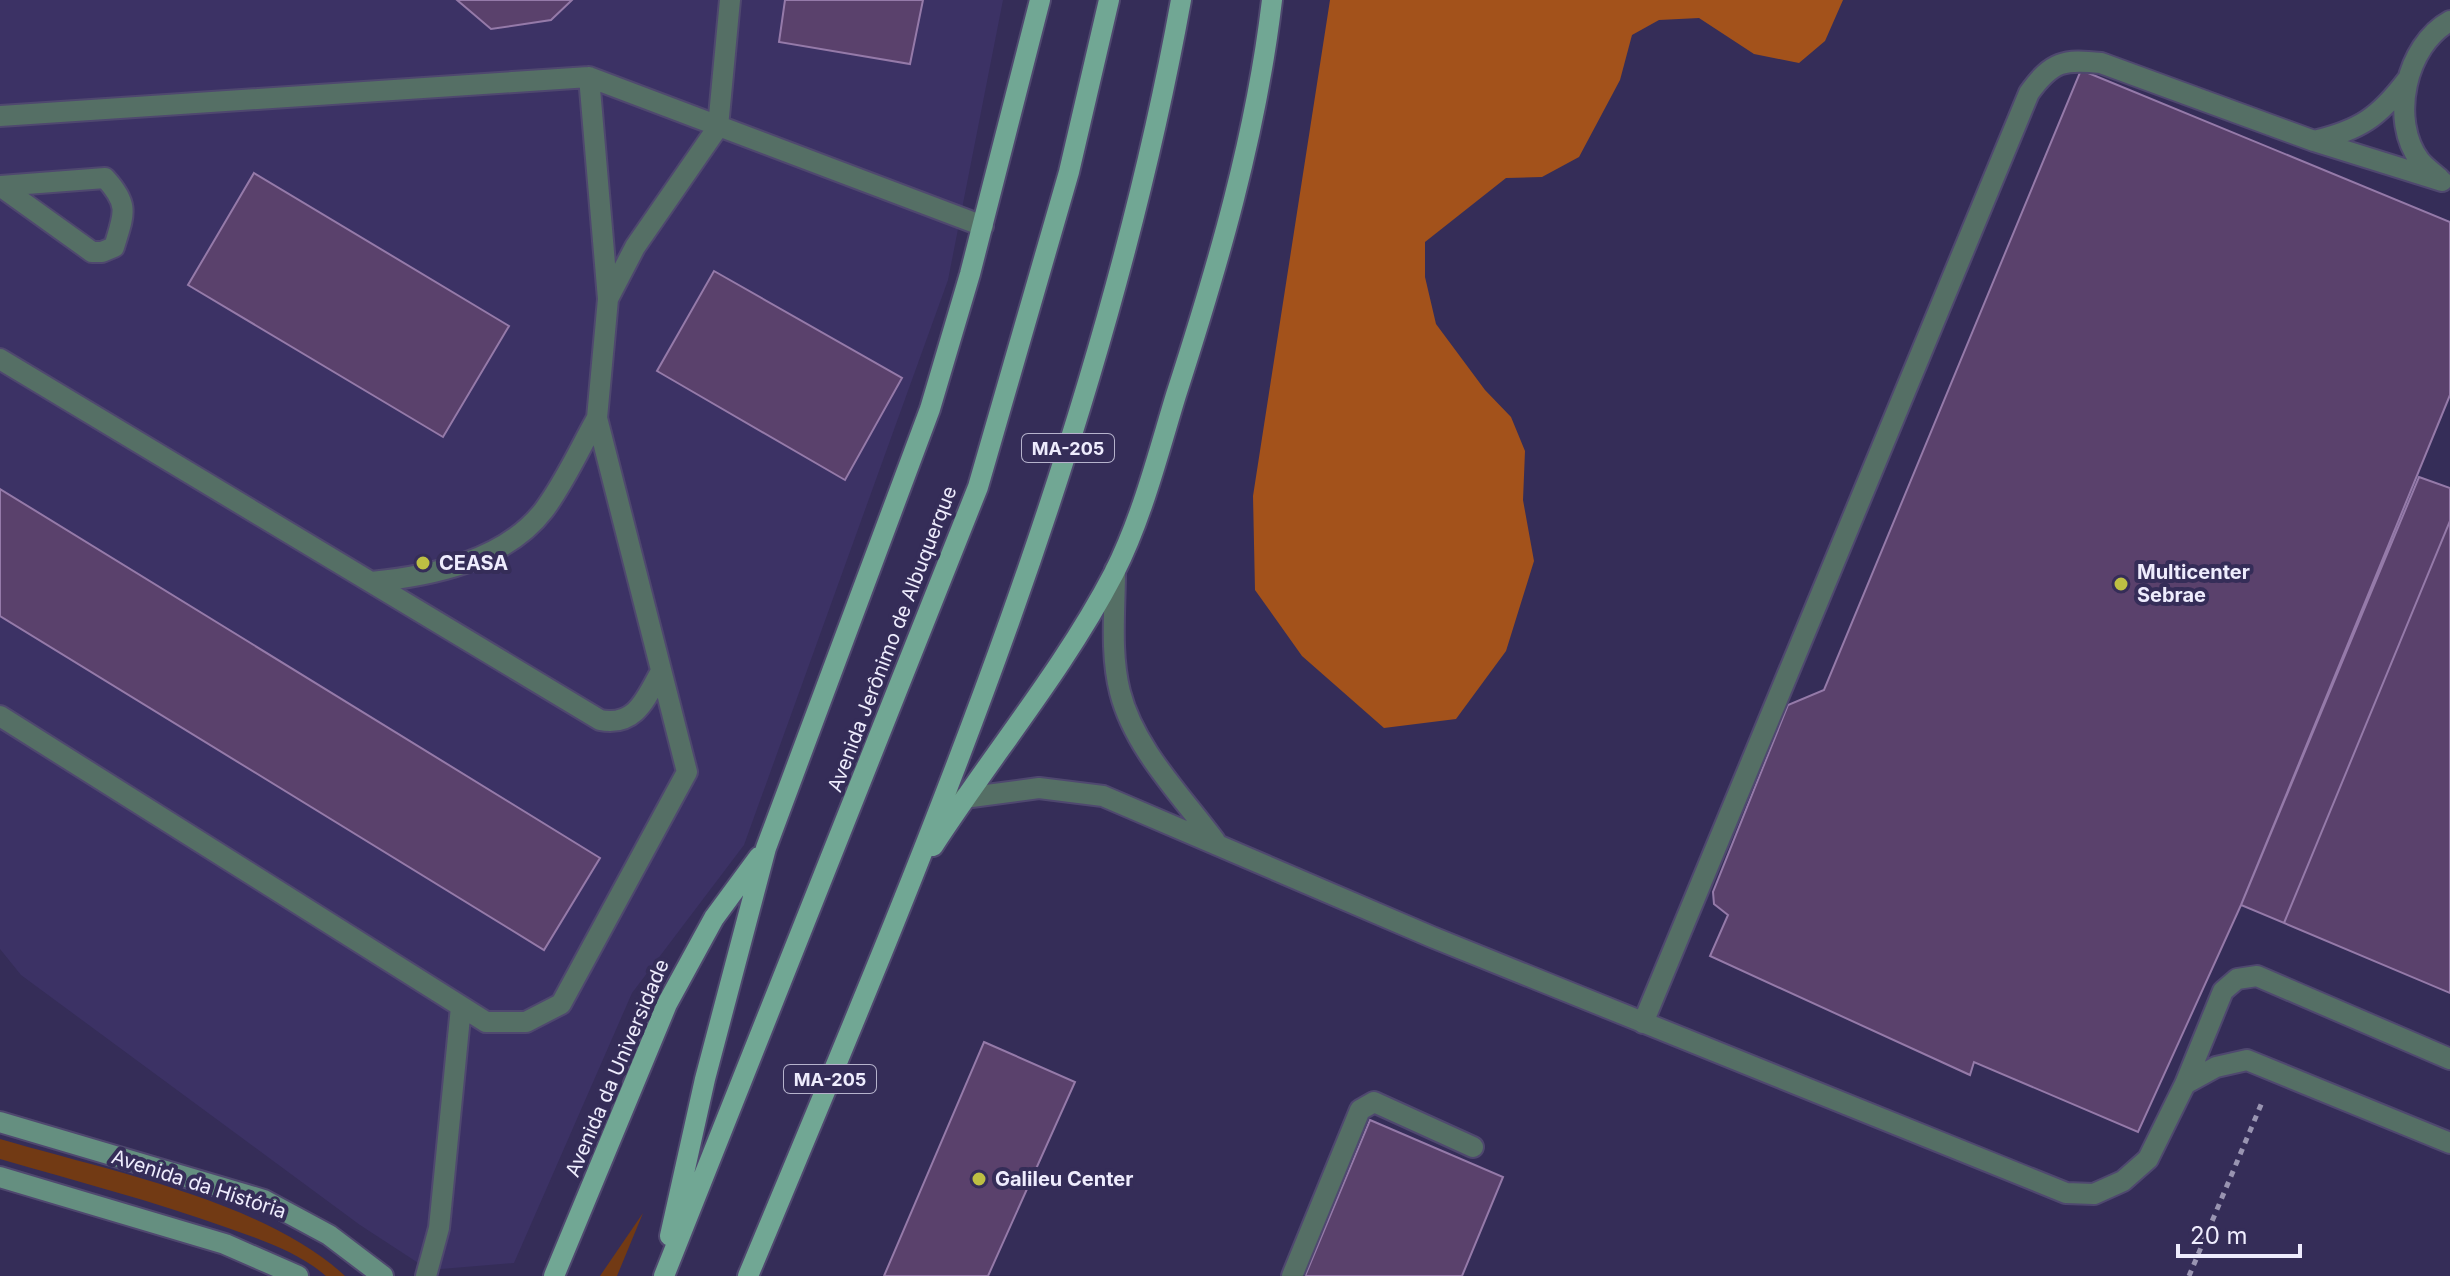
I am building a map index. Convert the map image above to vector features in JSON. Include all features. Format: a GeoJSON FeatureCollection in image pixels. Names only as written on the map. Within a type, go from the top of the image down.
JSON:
{"type":"FeatureCollection","features":[{"type":"Feature","properties":{"kind":"main road"},"geometry":{"type":"LineString","coordinates":[[662,1276],[705,1079],[766,848],[930,409],[983,226],[1040,0]]}},
{"type":"Feature","properties":{"kind":"main road","name":"Avenida Jerônimo de Albuquerque"},"geometry":{"type":"LineString","coordinates":[[662,1276],[978,487],[1069,172],[1109,0]]}},
{"type":"Feature","properties":{"kind":"main road","name":"MA-205"},"geometry":{"type":"LineString","coordinates":[[748,1276],[910,882],[1038,548],[1129,227],[1181,0]]}},
{"type":"Feature","properties":{"kind":"main road"},"geometry":{"type":"LineString","coordinates":[[964,798],[1083,625],[1115,570],[1152,473],[1219,261],[1251,131],[1272,0]]}},
{"type":"Feature","properties":{"kind":"main road","name":"MA-205"},"geometry":{"type":"LineString","coordinates":[[910,882],[964,798]]}},
{"type":"Feature","properties":{"kind":"main road","name":"Avenida da Universidade"},"geometry":{"type":"LineString","coordinates":[[554,1276],[684,971],[714,918],[766,848]]}},
{"type":"Feature","properties":{"kind":"street","name":"Avenida da História"},"geometry":{"type":"LineString","coordinates":[[0,1122],[264,1200],[329,1235],[383,1276]]}},
{"type":"Feature","properties":{"kind":"street"},"geometry":{"type":"LineString","coordinates":[[0,1177],[225,1244],[298,1276]]}},
{"type":"Feature","properties":{"kind":"lane"},"geometry":{"type":"LineString","coordinates":[[608,299],[635,247],[718,127],[730,0]]}},
{"type":"Feature","properties":{"kind":"lane"},"geometry":{"type":"LineString","coordinates":[[2314,141],[2350,132],[2371,119],[2407,80],[2423,44],[2450,21]]}},
{"type":"Feature","properties":{"kind":"lane"},"geometry":{"type":"LineString","coordinates":[[1643,1023],[2029,93],[2039,79],[2050,68],[2071,60],[2101,63],[2314,141],[2446,183]]}},
{"type":"Feature","properties":{"kind":"lane"},"geometry":{"type":"LineString","coordinates":[[0,716],[486,1022],[507,1025],[545,1015],[561,1004],[687,772],[597,418],[608,299],[589,77]]}},
{"type":"Feature","properties":{"kind":"lane"},"geometry":{"type":"LineString","coordinates":[[0,116],[589,77],[983,226]]}},
{"type":"Feature","properties":{"kind":"lane"},"geometry":{"type":"LineString","coordinates":[[2407,80],[2408,133],[2419,160],[2446,183]]}},
{"type":"Feature","properties":{"kind":"lane"},"geometry":{"type":"LineString","coordinates":[[105,178],[120,194],[125,213],[114,247],[92,252],[0,186],[105,178]]}},
{"type":"Feature","properties":{"kind":"lane"},"geometry":{"type":"LineString","coordinates":[[0,359],[600,720],[613,722],[639,710],[661,671]]}},
{"type":"Feature","properties":{"kind":"lane"},"geometry":{"type":"LineString","coordinates":[[371,582],[448,569],[510,540],[545,509],[597,418]]}},
{"type":"Feature","properties":{"kind":"lane"},"geometry":{"type":"LineString","coordinates":[[1115,570],[1117,674],[1128,716],[1139,738],[1215,841]]}},
{"type":"Feature","properties":{"kind":"lane"},"geometry":{"type":"LineString","coordinates":[[964,798],[1039,788],[1103,796],[1215,841],[1432,937],[2066,1193],[2094,1194],[2123,1181],[2148,1159],[2185,1084],[2223,991],[2237,979],[2257,976],[2450,1059]]}},
{"type":"Feature","properties":{"kind":"lane"},"geometry":{"type":"LineString","coordinates":[[426,1276],[439,1228],[461,1007]]}},
{"type":"Feature","properties":{"kind":"lane"},"geometry":{"type":"LineString","coordinates":[[2185,1084],[2216,1067],[2247,1060],[2450,1143]]}},
{"type":"Feature","properties":{"kind":"lane"},"geometry":{"type":"LineString","coordinates":[[1292,1276],[1360,1110],[1366,1105],[1374,1102],[1473,1147]]}},
{"type":"Feature","properties":{"kind":"path"},"geometry":{"type":"LineString","coordinates":[[2189,1276],[2275,1071]]}},
{"type":"Feature","properties":{"kind":"shaded area","name":"CEASA"},"geometry":{"type":"Polygon","coordinates":[[[0,0],[1003,0],[948,280],[744,845],[632,993],[514,1263],[429,1270],[360,1225],[21,975],[0,949],[0,0]]]}},
{"type":"Feature","properties":{"kind":"shaded area"},"geometry":{"type":"Polygon","coordinates":[[[1330,0],[1843,0],[1825,41],[1799,63],[1754,54],[1699,18],[1659,20],[1632,35],[1620,80],[1579,157],[1542,177],[1506,178],[1425,242],[1425,277],[1436,324],[1485,390],[1511,417],[1525,451],[1523,500],[1534,561],[1506,651],[1456,719],[1384,728],[1302,656],[1255,590],[1253,496],[1330,0]]]}},
{"type":"Feature","properties":{"kind":"shaded area"},"geometry":{"type":"Polygon","coordinates":[[[0,1139],[134,1176],[228,1208],[272,1227],[312,1250],[345,1276],[326,1276],[304,1260],[279,1248],[200,1218],[0,1159],[0,1139]]]}},
{"type":"Feature","properties":{"kind":"shaded area"},"geometry":{"type":"Polygon","coordinates":[[[643,1213],[617,1276],[600,1276],[643,1213]]]}},
{"type":"Feature","properties":{"kind":"building"},"geometry":{"type":"Polygon","coordinates":[[[457,0],[572,0],[551,20],[491,29],[457,0]]]}},
{"type":"Feature","properties":{"kind":"building"},"geometry":{"type":"Polygon","coordinates":[[[785,0],[923,0],[910,64],[779,42],[785,0]]]}},
{"type":"Feature","properties":{"kind":"building","name":"Multicenter Sebrae"},"geometry":{"type":"Polygon","coordinates":[[[2081,70],[2450,222],[2450,395],[2241,905],[2138,1132],[1974,1062],[1970,1075],[1710,956],[1728,915],[1714,904],[1713,892],[1788,705],[1824,690],[2081,70]]]}},
{"type":"Feature","properties":{"kind":"building"},"geometry":{"type":"Polygon","coordinates":[[[254,173],[509,326],[443,437],[188,285],[254,173]]]}},
{"type":"Feature","properties":{"kind":"building"},"geometry":{"type":"Polygon","coordinates":[[[714,271],[902,378],[845,480],[657,371],[714,271]]]}},
{"type":"Feature","properties":{"kind":"building"},"geometry":{"type":"Polygon","coordinates":[[[2419,477],[2450,488],[2450,521],[2284,923],[2241,905],[2419,477]]]}},
{"type":"Feature","properties":{"kind":"building"},"geometry":{"type":"Polygon","coordinates":[[[0,489],[600,858],[544,950],[0,616],[0,489]]]}},
{"type":"Feature","properties":{"kind":"building"},"geometry":{"type":"Polygon","coordinates":[[[2450,521],[2450,993],[2284,923],[2450,521]]]}},
{"type":"Feature","properties":{"kind":"building","name":"Galileu Center"},"geometry":{"type":"Polygon","coordinates":[[[984,1042],[1075,1082],[988,1276],[884,1276],[984,1042]]]}},
{"type":"Feature","properties":{"kind":"building"},"geometry":{"type":"Polygon","coordinates":[[[1370,1120],[1503,1177],[1462,1276],[1305,1276],[1370,1120]]]}},
{"type":"Feature","properties":{"kind":"place","name":"CEASA"},"geometry":{"type":"Point","coordinates":[423,563]}},
{"type":"Feature","properties":{"kind":"place","name":"Multicenter Sebrae"},"geometry":{"type":"Point","coordinates":[2121,584]}},
{"type":"Feature","properties":{"kind":"place","name":"Galileu Center"},"geometry":{"type":"Point","coordinates":[979,1179]}}]}
